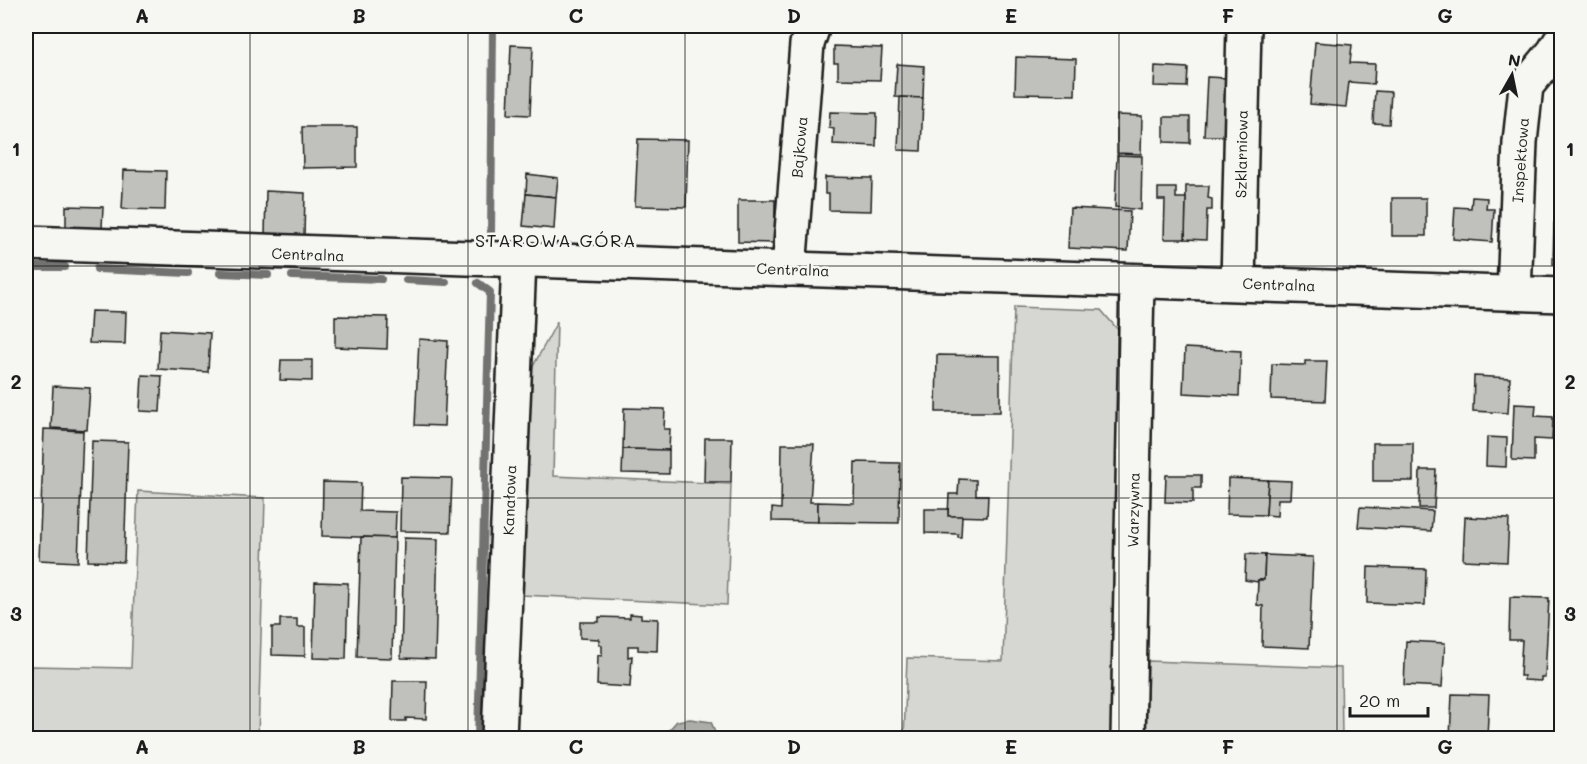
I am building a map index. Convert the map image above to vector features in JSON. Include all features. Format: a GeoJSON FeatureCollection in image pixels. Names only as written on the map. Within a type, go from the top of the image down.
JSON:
{"type":"FeatureCollection","features":[{"type":"Feature","properties":{"kind":"street","name":"Bajkowa"},"geometry":{"type":"LineString","coordinates":[[789,269],[807,44],[813,26]]}},
{"type":"Feature","properties":{"kind":"street","name":"Szklarniowa"},"geometry":{"type":"LineString","coordinates":[[1238,283],[1244,26]]}},
{"type":"Feature","properties":{"kind":"street","name":"Inspektowa"},"geometry":{"type":"LineString","coordinates":[[1514,293],[1520,142],[1526,86],[1562,39]]}},
{"type":"Feature","properties":{"kind":"street","name":"Centralna"},"geometry":{"type":"LineString","coordinates":[[26,243],[1562,295]]}},
{"type":"Feature","properties":{"kind":"street","name":"Kanałowa"},"geometry":{"type":"LineString","coordinates":[[499,738],[519,261]]}},
{"type":"Feature","properties":{"kind":"street","name":"Warzywna"},"geometry":{"type":"LineString","coordinates":[[1128,738],[1137,281]]}},
{"type":"Feature","properties":{"kind":"shaded area"},"geometry":{"type":"Polygon","coordinates":[[[1014,307],[1101,310],[1125,338],[1112,738],[904,738],[907,658],[1003,661],[1014,307]]]}},
{"type":"Feature","properties":{"kind":"shaded area"},"geometry":{"type":"Polygon","coordinates":[[[557,322],[553,476],[731,484],[727,605],[522,595],[524,383],[557,322]]]}},
{"type":"Feature","properties":{"kind":"shaded area"},"geometry":{"type":"Polygon","coordinates":[[[138,491],[265,498],[258,738],[29,738],[31,666],[131,668],[138,491]]]}},
{"type":"Feature","properties":{"kind":"shaded area"},"geometry":{"type":"Polygon","coordinates":[[[1148,661],[1341,668],[1342,738],[1146,738],[1148,661]]]}},
{"type":"Feature","properties":{"kind":"shaded area"},"geometry":{"type":"Polygon","coordinates":[[[690,719],[711,722],[716,738],[671,738],[669,730],[677,721],[690,719]]]}},
{"type":"Feature","properties":{"kind":"building"},"geometry":{"type":"Polygon","coordinates":[[[1315,42],[1352,45],[1350,63],[1375,64],[1374,84],[1349,82],[1346,107],[1310,104],[1315,42]]]}},
{"type":"Feature","properties":{"kind":"building"},"geometry":{"type":"Polygon","coordinates":[[[511,45],[533,46],[530,115],[508,114],[511,45]]]}},
{"type":"Feature","properties":{"kind":"building"},"geometry":{"type":"Polygon","coordinates":[[[834,46],[882,48],[880,80],[838,79],[838,63],[834,63],[834,46]]]}},
{"type":"Feature","properties":{"kind":"building"},"geometry":{"type":"Polygon","coordinates":[[[1016,57],[1076,59],[1075,95],[1015,94],[1016,57]]]}},
{"type":"Feature","properties":{"kind":"building"},"geometry":{"type":"Polygon","coordinates":[[[897,64],[924,66],[923,98],[895,97],[897,64]]]}},
{"type":"Feature","properties":{"kind":"building"},"geometry":{"type":"Polygon","coordinates":[[[1155,66],[1188,68],[1187,87],[1154,86],[1155,66]]]}},
{"type":"Feature","properties":{"kind":"building"},"geometry":{"type":"Polygon","coordinates":[[[1207,77],[1227,78],[1225,136],[1204,136],[1207,77]]]}},
{"type":"Feature","properties":{"kind":"building"},"geometry":{"type":"Polygon","coordinates":[[[1375,91],[1391,92],[1389,124],[1373,123],[1375,91]]]}},
{"type":"Feature","properties":{"kind":"building"},"geometry":{"type":"Polygon","coordinates":[[[900,97],[923,98],[921,151],[898,150],[900,97]]]}},
{"type":"Feature","properties":{"kind":"building"},"geometry":{"type":"Polygon","coordinates":[[[830,112],[877,113],[876,146],[833,144],[834,129],[829,128],[830,112]]]}},
{"type":"Feature","properties":{"kind":"building"},"geometry":{"type":"Polygon","coordinates":[[[1117,115],[1142,116],[1141,154],[1117,153],[1117,115]]]}},
{"type":"Feature","properties":{"kind":"building"},"geometry":{"type":"Polygon","coordinates":[[[1164,117],[1190,117],[1190,143],[1164,142],[1164,117]]]}},
{"type":"Feature","properties":{"kind":"building"},"geometry":{"type":"Polygon","coordinates":[[[302,127],[357,127],[357,167],[303,168],[302,127]]]}},
{"type":"Feature","properties":{"kind":"building"},"geometry":{"type":"Polygon","coordinates":[[[638,139],[688,140],[686,207],[635,206],[638,139]]]}},
{"type":"Feature","properties":{"kind":"building"},"geometry":{"type":"Polygon","coordinates":[[[1117,155],[1142,156],[1141,210],[1115,207],[1117,155]]]}},
{"type":"Feature","properties":{"kind":"building"},"geometry":{"type":"Polygon","coordinates":[[[124,170],[166,171],[165,210],[122,209],[124,170]]]}},
{"type":"Feature","properties":{"kind":"building"},"geometry":{"type":"Polygon","coordinates":[[[527,174],[558,178],[556,197],[526,194],[527,174]]]}},
{"type":"Feature","properties":{"kind":"building"},"geometry":{"type":"Polygon","coordinates":[[[825,177],[872,178],[871,211],[829,210],[829,194],[825,194],[825,177]]]}},
{"type":"Feature","properties":{"kind":"building"},"geometry":{"type":"Polygon","coordinates":[[[1186,186],[1209,186],[1208,198],[1212,199],[1212,210],[1207,210],[1206,240],[1185,239],[1186,186]]]}},
{"type":"Feature","properties":{"kind":"building"},"geometry":{"type":"Polygon","coordinates":[[[1158,188],[1176,188],[1176,198],[1186,198],[1185,239],[1164,239],[1165,200],[1158,200],[1158,188]]]}},
{"type":"Feature","properties":{"kind":"building"},"geometry":{"type":"Polygon","coordinates":[[[266,191],[305,193],[304,237],[265,236],[266,191]]]}},
{"type":"Feature","properties":{"kind":"building"},"geometry":{"type":"Polygon","coordinates":[[[526,194],[556,197],[554,229],[523,226],[526,194]]]}},
{"type":"Feature","properties":{"kind":"building"},"geometry":{"type":"Polygon","coordinates":[[[1472,197],[1487,198],[1486,209],[1494,209],[1492,242],[1453,239],[1455,207],[1471,208],[1472,197]]]}},
{"type":"Feature","properties":{"kind":"building"},"geometry":{"type":"Polygon","coordinates":[[[1392,198],[1426,198],[1426,236],[1392,236],[1392,198]]]}},
{"type":"Feature","properties":{"kind":"building"},"geometry":{"type":"Polygon","coordinates":[[[738,200],[775,200],[775,243],[738,242],[738,200]]]}},
{"type":"Feature","properties":{"kind":"building"},"geometry":{"type":"Polygon","coordinates":[[[66,206],[103,207],[102,228],[66,227],[66,206]]]}},
{"type":"Feature","properties":{"kind":"building"},"geometry":{"type":"Polygon","coordinates":[[[1070,208],[1130,211],[1128,251],[1068,248],[1070,208]]]}},
{"type":"Feature","properties":{"kind":"building"},"geometry":{"type":"Polygon","coordinates":[[[1554,223],[1562,224],[1562,265],[1553,264],[1554,223]]]}},
{"type":"Feature","properties":{"kind":"building"},"geometry":{"type":"Polygon","coordinates":[[[91,311],[126,312],[125,344],[89,343],[91,311]]]}},
{"type":"Feature","properties":{"kind":"building"},"geometry":{"type":"Polygon","coordinates":[[[335,316],[388,317],[387,349],[335,347],[335,316]]]}},
{"type":"Feature","properties":{"kind":"building"},"geometry":{"type":"Polygon","coordinates":[[[160,330],[210,333],[208,372],[158,369],[160,330]]]}},
{"type":"Feature","properties":{"kind":"building"},"geometry":{"type":"Polygon","coordinates":[[[419,339],[448,341],[444,426],[415,425],[419,339]]]}},
{"type":"Feature","properties":{"kind":"building"},"geometry":{"type":"Polygon","coordinates":[[[1185,348],[1241,351],[1239,396],[1183,393],[1185,348]]]}},
{"type":"Feature","properties":{"kind":"building"},"geometry":{"type":"Polygon","coordinates":[[[937,355],[1000,356],[1000,412],[936,412],[937,355]]]}},
{"type":"Feature","properties":{"kind":"building"},"geometry":{"type":"Polygon","coordinates":[[[281,360],[312,360],[312,381],[280,380],[281,360]]]}},
{"type":"Feature","properties":{"kind":"building"},"geometry":{"type":"Polygon","coordinates":[[[1305,361],[1327,361],[1325,401],[1271,399],[1272,364],[1305,365],[1305,361]]]}},
{"type":"Feature","properties":{"kind":"building"},"geometry":{"type":"Polygon","coordinates":[[[142,375],[162,376],[160,412],[140,411],[142,375]]]}},
{"type":"Feature","properties":{"kind":"building"},"geometry":{"type":"Polygon","coordinates":[[[1474,376],[1510,378],[1508,413],[1473,411],[1474,376]]]}},
{"type":"Feature","properties":{"kind":"building"},"geometry":{"type":"Polygon","coordinates":[[[53,386],[90,388],[87,430],[51,428],[53,386]]]}},
{"type":"Feature","properties":{"kind":"building"},"geometry":{"type":"Polygon","coordinates":[[[1514,404],[1536,405],[1535,416],[1553,417],[1552,440],[1534,439],[1534,461],[1512,460],[1514,404]]]}},
{"type":"Feature","properties":{"kind":"building"},"geometry":{"type":"Polygon","coordinates":[[[624,408],[665,409],[664,429],[670,429],[669,450],[623,449],[624,408]]]}},
{"type":"Feature","properties":{"kind":"building"},"geometry":{"type":"Polygon","coordinates":[[[44,429],[83,431],[78,562],[39,560],[44,429]]]}},
{"type":"Feature","properties":{"kind":"building"},"geometry":{"type":"Polygon","coordinates":[[[1487,437],[1507,438],[1506,467],[1486,466],[1487,437]]]}},
{"type":"Feature","properties":{"kind":"building"},"geometry":{"type":"Polygon","coordinates":[[[705,438],[732,438],[731,482],[704,482],[705,438]]]}},
{"type":"Feature","properties":{"kind":"building"},"geometry":{"type":"Polygon","coordinates":[[[92,441],[128,442],[124,562],[88,561],[92,441]]]}},
{"type":"Feature","properties":{"kind":"building"},"geometry":{"type":"Polygon","coordinates":[[[1373,443],[1413,443],[1413,481],[1373,481],[1373,443]]]}},
{"type":"Feature","properties":{"kind":"building"},"geometry":{"type":"Polygon","coordinates":[[[782,444],[814,444],[810,502],[818,502],[818,522],[772,521],[772,508],[781,509],[782,444]]]}},
{"type":"Feature","properties":{"kind":"building"},"geometry":{"type":"Polygon","coordinates":[[[623,449],[669,450],[669,474],[622,473],[623,449]]]}},
{"type":"Feature","properties":{"kind":"building"},"geometry":{"type":"Polygon","coordinates":[[[855,462],[900,463],[899,523],[818,522],[818,502],[854,503],[855,462]]]}},
{"type":"Feature","properties":{"kind":"building"},"geometry":{"type":"Polygon","coordinates":[[[1420,470],[1436,470],[1434,508],[1419,508],[1420,470]]]}},
{"type":"Feature","properties":{"kind":"building"},"geometry":{"type":"Polygon","coordinates":[[[1166,475],[1201,475],[1201,488],[1193,488],[1193,503],[1165,502],[1166,475]]]}},
{"type":"Feature","properties":{"kind":"building"},"geometry":{"type":"Polygon","coordinates":[[[401,477],[452,478],[450,532],[400,531],[401,477]]]}},
{"type":"Feature","properties":{"kind":"building"},"geometry":{"type":"Polygon","coordinates":[[[1228,478],[1268,480],[1266,515],[1227,514],[1228,478]]]}},
{"type":"Feature","properties":{"kind":"building"},"geometry":{"type":"Polygon","coordinates":[[[959,479],[976,480],[976,495],[988,495],[987,517],[948,516],[949,494],[958,494],[959,479]]]}},
{"type":"Feature","properties":{"kind":"building"},"geometry":{"type":"Polygon","coordinates":[[[1268,480],[1291,481],[1290,499],[1278,499],[1277,516],[1266,515],[1268,480]]]}},
{"type":"Feature","properties":{"kind":"building"},"geometry":{"type":"Polygon","coordinates":[[[323,482],[361,483],[360,511],[396,512],[395,538],[322,536],[323,482]]]}},
{"type":"Feature","properties":{"kind":"building"},"geometry":{"type":"Polygon","coordinates":[[[1360,507],[1433,511],[1431,531],[1358,527],[1360,507]]]}},
{"type":"Feature","properties":{"kind":"building"},"geometry":{"type":"Polygon","coordinates":[[[925,509],[948,509],[948,516],[962,516],[961,537],[958,537],[958,534],[925,533],[925,509]]]}},
{"type":"Feature","properties":{"kind":"building"},"geometry":{"type":"Polygon","coordinates":[[[1465,517],[1509,519],[1507,562],[1463,560],[1465,517]]]}},
{"type":"Feature","properties":{"kind":"building"},"geometry":{"type":"Polygon","coordinates":[[[361,537],[395,538],[392,658],[357,657],[361,537]]]}},
{"type":"Feature","properties":{"kind":"building"},"geometry":{"type":"Polygon","coordinates":[[[404,538],[438,539],[435,659],[401,658],[404,538]]]}},
{"type":"Feature","properties":{"kind":"building"},"geometry":{"type":"Polygon","coordinates":[[[1246,554],[1265,555],[1264,580],[1258,580],[1258,582],[1245,580],[1246,554]]]}},
{"type":"Feature","properties":{"kind":"building"},"geometry":{"type":"Polygon","coordinates":[[[1265,555],[1313,557],[1309,648],[1262,646],[1263,606],[1257,605],[1258,580],[1264,580],[1265,555]]]}},
{"type":"Feature","properties":{"kind":"building"},"geometry":{"type":"Polygon","coordinates":[[[1368,567],[1426,569],[1425,605],[1367,603],[1368,567]]]}},
{"type":"Feature","properties":{"kind":"building"},"geometry":{"type":"Polygon","coordinates":[[[315,582],[348,583],[346,659],[313,658],[315,582]]]}},
{"type":"Feature","properties":{"kind":"building"},"geometry":{"type":"Polygon","coordinates":[[[1510,597],[1549,598],[1545,677],[1541,677],[1541,681],[1524,680],[1524,676],[1520,676],[1522,640],[1509,640],[1510,597]]]}},
{"type":"Feature","properties":{"kind":"building"},"geometry":{"type":"Polygon","coordinates":[[[630,614],[641,615],[641,618],[658,619],[657,651],[638,650],[638,646],[628,646],[628,657],[632,656],[630,687],[597,685],[598,655],[602,656],[602,646],[599,645],[599,639],[580,638],[580,622],[599,622],[599,617],[630,618],[630,614]]]}},
{"type":"Feature","properties":{"kind":"building"},"geometry":{"type":"Polygon","coordinates":[[[280,619],[297,619],[297,627],[305,627],[305,656],[272,655],[272,627],[280,627],[280,619]]]}},
{"type":"Feature","properties":{"kind":"building"},"geometry":{"type":"Polygon","coordinates":[[[1406,641],[1445,643],[1442,687],[1404,685],[1406,641]]]}},
{"type":"Feature","properties":{"kind":"building"},"geometry":{"type":"Polygon","coordinates":[[[393,681],[427,681],[426,719],[406,718],[406,721],[392,721],[393,681]]]}},
{"type":"Feature","properties":{"kind":"building"},"geometry":{"type":"Polygon","coordinates":[[[1452,694],[1489,695],[1487,738],[1450,738],[1452,694]]]}},
{"type":"Feature","properties":{"kind":"building"},"geometry":{"type":"Polygon","coordinates":[[[280,731],[303,732],[302,738],[280,738],[280,731]]]}},
{"type":"Feature","properties":{"kind":"waterway"},"geometry":{"type":"LineString","coordinates":[[491,236],[493,26]]}},
{"type":"Feature","properties":{"kind":"waterway"},"geometry":{"type":"LineString","coordinates":[[30,267],[65,267]]}},
{"type":"Feature","properties":{"kind":"waterway"},"geometry":{"type":"LineString","coordinates":[[97,269],[188,273]]}},
{"type":"Feature","properties":{"kind":"waterway"},"geometry":{"type":"LineString","coordinates":[[220,273],[268,275]]}},
{"type":"Feature","properties":{"kind":"waterway"},"geometry":{"type":"LineString","coordinates":[[292,276],[381,279]]}},
{"type":"Feature","properties":{"kind":"waterway"},"geometry":{"type":"LineString","coordinates":[[406,280],[446,282]]}},
{"type":"Feature","properties":{"kind":"waterway"},"geometry":{"type":"LineString","coordinates":[[478,283],[490,292],[478,738]]}},
{"type":"Feature","properties":{"kind":"district","name":"STAROWA GÓRA"},"geometry":{"type":"Point","coordinates":[556,240]}}]}
